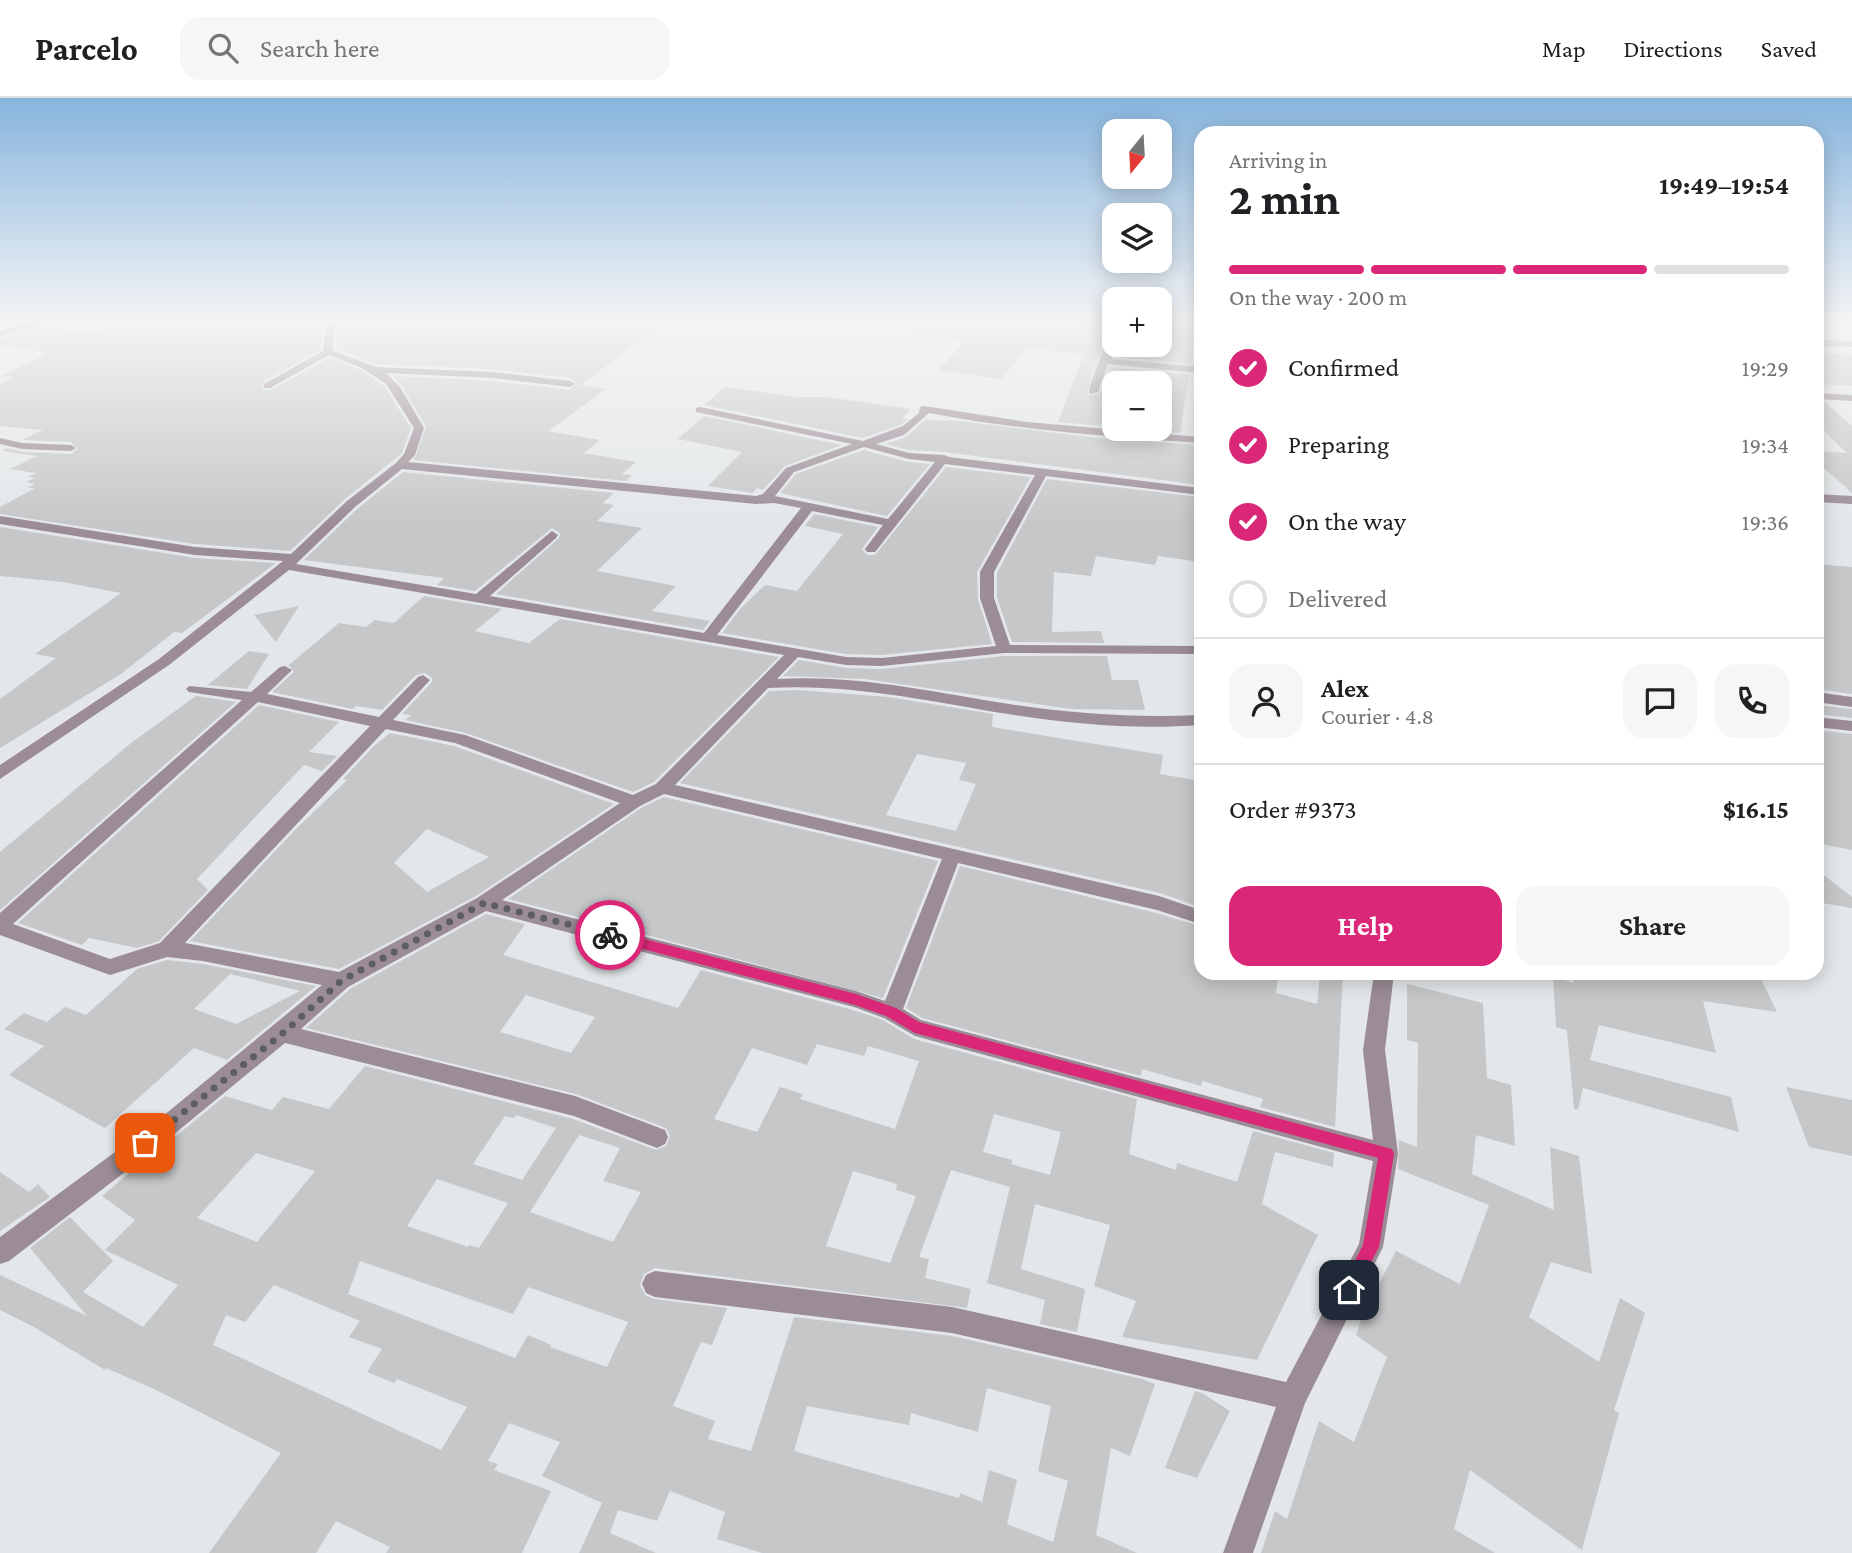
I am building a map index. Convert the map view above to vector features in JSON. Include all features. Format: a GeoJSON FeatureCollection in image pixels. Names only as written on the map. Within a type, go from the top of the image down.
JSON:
{"type":"FeatureCollection","features":[{"type":"Feature","properties":{"kind":"street"},"geometry":{"type":"LineString","coordinates":[[0,773],[164,662],[288,562],[351,504],[400,466],[409,455],[419,428],[411,419],[396,389]]}},
{"type":"Feature","properties":{"kind":"street"},"geometry":{"type":"LineString","coordinates":[[1824,396],[1852,398]]}},
{"type":"Feature","properties":{"kind":"street"},"geometry":{"type":"LineString","coordinates":[[700,410],[833,436],[909,456],[944,458],[1042,473],[1194,490]]}},
{"type":"Feature","properties":{"kind":"street"},"geometry":{"type":"LineString","coordinates":[[763,500],[771,495],[782,475],[790,470],[860,444],[882,441],[902,433],[924,414],[924,410],[984,422],[1062,431],[1194,440]]}},
{"type":"Feature","properties":{"kind":"street"},"geometry":{"type":"LineString","coordinates":[[0,441],[22,446],[71,449]]}},
{"type":"Feature","properties":{"kind":"street"},"geometry":{"type":"LineString","coordinates":[[871,549],[889,523],[944,458]]}},
{"type":"Feature","properties":{"kind":"street"},"geometry":{"type":"LineString","coordinates":[[400,466],[774,499],[889,523]]}},
{"type":"Feature","properties":{"kind":"street"},"geometry":{"type":"LineString","coordinates":[[1004,649],[987,598],[987,572],[1042,473]]}},
{"type":"Feature","properties":{"kind":"street"},"geometry":{"type":"LineString","coordinates":[[1824,498],[1852,500]]}},
{"type":"Feature","properties":{"kind":"street"},"geometry":{"type":"LineString","coordinates":[[708,637],[810,505]]}},
{"type":"Feature","properties":{"kind":"street"},"geometry":{"type":"LineString","coordinates":[[0,520],[195,551],[288,562],[846,661],[882,662],[1004,649],[1194,650]]}},
{"type":"Feature","properties":{"kind":"street"},"geometry":{"type":"LineString","coordinates":[[480,598],[552,535]]}},
{"type":"Feature","properties":{"kind":"street"},"geometry":{"type":"LineString","coordinates":[[0,1252],[165,1128],[282,1034],[341,981],[484,903],[634,802],[662,788],[793,653]]}},
{"type":"Feature","properties":{"kind":"street"},"geometry":{"type":"LineString","coordinates":[[285,670],[0,926],[110,967],[167,949],[203,953],[341,981]]}},
{"type":"Feature","properties":{"kind":"street"},"geometry":{"type":"LineString","coordinates":[[167,949],[386,722],[423,680]]}},
{"type":"Feature","properties":{"kind":"street"},"geometry":{"type":"LineString","coordinates":[[762,684],[820,682],[1081,717],[1194,720]]}},
{"type":"Feature","properties":{"kind":"street"},"geometry":{"type":"LineString","coordinates":[[194,689],[257,697],[459,739],[634,802]]}},
{"type":"Feature","properties":{"kind":"street"},"geometry":{"type":"LineString","coordinates":[[1824,698],[1852,702]]}},
{"type":"Feature","properties":{"kind":"street"},"geometry":{"type":"LineString","coordinates":[[1824,723],[1852,726]]}},
{"type":"Feature","properties":{"kind":"street"},"geometry":{"type":"LineString","coordinates":[[662,788],[1159,903],[1194,915]]}},
{"type":"Feature","properties":{"kind":"street"},"geometry":{"type":"LineString","coordinates":[[891,1012],[953,854]]}},
{"type":"Feature","properties":{"kind":"street"},"geometry":{"type":"LineString","coordinates":[[484,903],[856,999],[891,1012],[915,1027],[1386,1154]]}},
{"type":"Feature","properties":{"kind":"street"},"geometry":{"type":"LineString","coordinates":[[1238,1553],[1293,1397],[1371,1247],[1386,1154],[1374,1050],[1380,980]]}},
{"type":"Feature","properties":{"kind":"street"},"geometry":{"type":"LineString","coordinates":[[282,1034],[575,1106],[657,1137]]}},
{"type":"Feature","properties":{"kind":"street"},"geometry":{"type":"LineString","coordinates":[[655,1284],[952,1320],[1293,1397]]}},
{"type":"Feature","properties":{"kind":"building"},"geometry":{"type":"Polygon","coordinates":[[[0,389],[386,389],[411,428],[402,453],[345,499],[290,551],[195,544],[0,514],[0,507],[35,488],[27,488],[35,484],[26,482],[35,478],[28,477],[36,473],[10,469],[37,456],[2,451],[7,448],[22,452],[71,454],[78,449],[71,442],[22,440],[43,430],[0,426],[0,389]]]}},
{"type":"Feature","properties":{"kind":"building"},"geometry":{"type":"Polygon","coordinates":[[[404,389],[606,389],[548,431],[600,440],[584,453],[636,462],[622,474],[632,475],[626,481],[414,460],[426,427],[404,389]]]}},
{"type":"Feature","properties":{"kind":"building"},"geometry":{"type":"Polygon","coordinates":[[[723,389],[739,389],[798,397],[827,397],[911,409],[902,419],[908,419],[902,424],[863,438],[704,405],[723,389]]]}},
{"type":"Feature","properties":{"kind":"building"},"geometry":{"type":"Polygon","coordinates":[[[1071,389],[1089,389],[1087,396],[1100,393],[1102,389],[1102,426],[1058,422],[1071,389]]]}},
{"type":"Feature","properties":{"kind":"building"},"geometry":{"type":"Polygon","coordinates":[[[1172,389],[1187,389],[1180,433],[1172,432],[1172,389]]]}},
{"type":"Feature","properties":{"kind":"building"},"geometry":{"type":"Polygon","coordinates":[[[1824,402],[1852,426],[1852,493],[1824,468],[1824,452],[1847,453],[1824,431],[1824,402]]]}},
{"type":"Feature","properties":{"kind":"building"},"geometry":{"type":"Polygon","coordinates":[[[704,416],[842,445],[785,466],[763,490],[757,488],[752,493],[708,486],[742,452],[678,439],[704,416]]]}},
{"type":"Feature","properties":{"kind":"building"},"geometry":{"type":"Polygon","coordinates":[[[925,420],[960,421],[1102,438],[1102,441],[1194,445],[1194,484],[944,452],[909,450],[885,444],[906,437],[925,420]]]}},
{"type":"Feature","properties":{"kind":"building"},"geometry":{"type":"Polygon","coordinates":[[[864,450],[908,462],[930,464],[887,516],[780,493],[796,474],[864,450]]]}},
{"type":"Feature","properties":{"kind":"building"},"geometry":{"type":"Polygon","coordinates":[[[946,467],[1031,477],[977,572],[978,599],[992,644],[882,655],[846,654],[722,633],[740,609],[765,585],[797,591],[843,534],[805,526],[814,514],[878,527],[862,549],[867,555],[875,555],[946,467]]]}},
{"type":"Feature","properties":{"kind":"building"},"geometry":{"type":"Polygon","coordinates":[[[403,472],[614,493],[603,503],[614,505],[597,521],[642,528],[597,571],[676,586],[652,611],[710,621],[703,630],[496,594],[558,539],[561,534],[552,528],[475,591],[437,585],[444,578],[304,560],[357,509],[403,472]]]}},
{"type":"Feature","properties":{"kind":"building"},"geometry":{"type":"Polygon","coordinates":[[[1047,479],[1194,496],[1194,561],[1158,556],[1155,565],[1096,556],[1091,576],[1054,572],[1052,632],[1101,631],[1104,643],[1012,642],[997,598],[997,573],[1047,479]]]}},
{"type":"Feature","properties":{"kind":"building"},"geometry":{"type":"Polygon","coordinates":[[[0,527],[195,558],[276,563],[182,633],[174,632],[121,674],[0,748],[0,699],[56,658],[35,654],[121,593],[63,582],[0,576],[0,527]]]}},
{"type":"Feature","properties":{"kind":"building"},"geometry":{"type":"Polygon","coordinates":[[[1824,565],[1852,567],[1852,694],[1824,690],[1824,565]]]}},
{"type":"Feature","properties":{"kind":"building"},"geometry":{"type":"Polygon","coordinates":[[[424,596],[502,609],[475,631],[529,643],[560,619],[779,657],[654,782],[633,792],[466,733],[405,720],[411,715],[402,714],[432,682],[432,678],[425,673],[416,675],[382,710],[356,706],[353,709],[272,692],[294,672],[289,665],[339,623],[366,627],[375,620],[394,623],[424,596]]]}},
{"type":"Feature","properties":{"kind":"building"},"geometry":{"type":"Polygon","coordinates":[[[299,606],[276,642],[254,615],[299,606]]]}},
{"type":"Feature","properties":{"kind":"building"},"geometry":{"type":"Polygon","coordinates":[[[249,651],[269,654],[247,689],[208,685],[249,651]]]}},
{"type":"Feature","properties":{"kind":"building"},"geometry":{"type":"Polygon","coordinates":[[[1004,656],[1107,656],[1112,680],[1138,680],[1145,710],[1071,709],[865,679],[783,676],[799,660],[846,668],[882,669],[1004,656]]]}},
{"type":"Feature","properties":{"kind":"building"},"geometry":{"type":"Polygon","coordinates":[[[798,690],[888,697],[993,714],[992,727],[1163,755],[1160,774],[1194,780],[1194,905],[1160,893],[680,783],[769,691],[798,690]],[[917,754],[886,815],[956,831],[976,784],[959,780],[966,763],[917,754]]]}},
{"type":"Feature","properties":{"kind":"building"},"geometry":{"type":"Polygon","coordinates":[[[196,696],[236,702],[0,910],[0,852],[131,743],[196,696]]]}},
{"type":"Feature","properties":{"kind":"building"},"geometry":{"type":"Polygon","coordinates":[[[259,705],[339,722],[309,752],[337,756],[322,771],[304,765],[197,879],[208,890],[159,941],[137,948],[89,938],[82,945],[18,923],[259,705]]]}},
{"type":"Feature","properties":{"kind":"building"},"geometry":{"type":"Polygon","coordinates":[[[1824,706],[1852,709],[1852,718],[1824,715],[1824,706]]]}},
{"type":"Feature","properties":{"kind":"building"},"geometry":{"type":"Polygon","coordinates":[[[1824,731],[1852,734],[1852,850],[1824,845],[1824,731]]]}},
{"type":"Feature","properties":{"kind":"building"},"geometry":{"type":"Polygon","coordinates":[[[390,733],[454,746],[614,804],[476,896],[339,969],[190,941],[295,830],[347,780],[343,779],[390,733]],[[427,829],[394,863],[427,892],[489,857],[427,829]]]}},
{"type":"Feature","properties":{"kind":"building"},"geometry":{"type":"Polygon","coordinates":[[[664,797],[938,861],[883,998],[628,930],[591,916],[589,920],[508,899],[641,808],[664,797]]]}},
{"type":"Feature","properties":{"kind":"building"},"geometry":{"type":"Polygon","coordinates":[[[960,866],[1156,913],[1194,924],[1194,980],[1278,980],[1276,993],[1317,1004],[1319,980],[1343,980],[1335,1127],[1260,1107],[1263,1099],[1202,1081],[1201,1086],[1142,1069],[1141,1076],[922,1018],[906,1008],[960,866]]]}},
{"type":"Feature","properties":{"kind":"building"},"geometry":{"type":"Polygon","coordinates":[[[1824,875],[1852,897],[1852,908],[1824,903],[1824,875]]]}},
{"type":"Feature","properties":{"kind":"building"},"geometry":{"type":"Polygon","coordinates":[[[486,914],[525,924],[503,955],[678,1008],[701,970],[853,1010],[883,1020],[914,1039],[1137,1099],[1129,1154],[1176,1170],[1177,1163],[1237,1182],[1253,1131],[1334,1153],[1333,1167],[1275,1152],[1262,1204],[1318,1235],[1257,1360],[1122,1337],[1136,1301],[1094,1286],[1110,1225],[1035,1204],[1021,1269],[1085,1289],[1077,1332],[1040,1324],[1045,1300],[987,1283],[1010,1187],[951,1170],[919,1257],[929,1259],[925,1278],[971,1289],[967,1308],[655,1268],[644,1274],[640,1285],[645,1295],[654,1299],[727,1308],[712,1345],[701,1342],[673,1406],[715,1421],[708,1439],[751,1451],[794,1317],[952,1336],[1155,1384],[1130,1456],[1111,1448],[1096,1535],[1137,1553],[762,1553],[717,1539],[725,1512],[670,1491],[657,1521],[618,1510],[610,1533],[656,1553],[579,1553],[602,1503],[542,1476],[560,1442],[509,1423],[488,1461],[498,1464],[494,1470],[551,1491],[522,1553],[386,1553],[390,1547],[336,1521],[316,1553],[209,1553],[281,1453],[154,1389],[106,1368],[105,1370],[0,1310],[0,1275],[87,1316],[30,1248],[70,1217],[113,1261],[83,1292],[143,1327],[178,1285],[105,1250],[135,1220],[102,1196],[147,1158],[151,1161],[176,1136],[225,1096],[272,1110],[283,1097],[329,1109],[365,1066],[573,1119],[656,1150],[666,1146],[670,1136],[666,1128],[576,1094],[306,1028],[350,989],[486,914]],[[526,995],[500,1032],[571,1053],[595,1017],[526,995]],[[817,1044],[807,1065],[752,1048],[714,1119],[757,1132],[780,1087],[803,1094],[800,1099],[895,1129],[919,1061],[868,1046],[864,1056],[817,1044]],[[994,1114],[983,1152],[1012,1160],[1011,1164],[1050,1175],[1061,1132],[994,1114]],[[516,1115],[514,1118],[505,1116],[473,1164],[522,1180],[556,1128],[516,1115]],[[579,1135],[530,1212],[613,1242],[641,1192],[603,1181],[620,1148],[579,1135]],[[256,1153],[197,1218],[257,1242],[315,1171],[256,1153]],[[853,1171],[826,1246],[890,1263],[916,1196],[896,1190],[897,1184],[853,1171]],[[437,1179],[407,1226],[468,1247],[479,1248],[508,1203],[437,1179]],[[360,1261],[348,1294],[515,1358],[528,1335],[551,1345],[550,1347],[607,1367],[628,1322],[528,1287],[513,1314],[360,1261]],[[274,1285],[245,1322],[226,1315],[213,1345],[441,1450],[467,1407],[397,1379],[394,1383],[367,1372],[382,1349],[349,1337],[360,1321],[274,1285]],[[987,1388],[978,1432],[911,1413],[909,1425],[807,1406],[794,1451],[959,1498],[960,1493],[982,1502],[989,1470],[1017,1480],[1007,1524],[1053,1542],[1068,1481],[1038,1471],[1051,1406],[987,1388]]]}},
{"type":"Feature","properties":{"kind":"building"},"geometry":{"type":"Polygon","coordinates":[[[167,960],[203,964],[316,986],[227,1060],[194,1048],[105,1128],[9,1075],[44,1046],[4,1029],[24,1013],[47,1022],[65,1007],[86,1015],[137,969],[167,960]],[[230,974],[194,1009],[236,1024],[300,991],[230,974]]]}},
{"type":"Feature","properties":{"kind":"building"},"geometry":{"type":"Polygon","coordinates":[[[1553,980],[1574,983],[1574,980],[1761,980],[1777,1012],[1703,1001],[1716,1053],[1599,1025],[1590,1060],[1731,1097],[1739,1132],[1583,1088],[1578,1109],[1574,1109],[1567,1030],[1556,1027],[1553,980]]]}},
{"type":"Feature","properties":{"kind":"building"},"geometry":{"type":"Polygon","coordinates":[[[1407,984],[1483,1003],[1487,1078],[1511,1085],[1515,1146],[1476,1135],[1472,1174],[1554,1210],[1550,1147],[1579,1156],[1592,1274],[1551,1262],[1529,1317],[1599,1362],[1620,1298],[1645,1313],[1614,1410],[1619,1413],[1582,1550],[1470,1470],[1454,1529],[1495,1553],[1261,1553],[1275,1511],[1287,1519],[1319,1421],[1354,1442],[1387,1357],[1356,1335],[1367,1302],[1369,1303],[1396,1251],[1460,1284],[1489,1205],[1398,1169],[1399,1140],[1417,1147],[1418,1043],[1407,1040],[1407,984]]]}},
{"type":"Feature","properties":{"kind":"building"},"geometry":{"type":"Polygon","coordinates":[[[1786,1087],[1852,1100],[1852,1156],[1809,1147],[1786,1087]]]}},
{"type":"Feature","properties":{"kind":"building"},"geometry":{"type":"Polygon","coordinates":[[[0,1172],[29,1192],[38,1184],[50,1197],[0,1231],[0,1172]]]}},
{"type":"Feature","properties":{"kind":"building"},"geometry":{"type":"Polygon","coordinates":[[[1195,1391],[1230,1411],[1197,1478],[1165,1468],[1195,1391]]]}},
{"type":"Feature","properties":{"kind":"way so far"},"geometry":{"type":"LineString","coordinates":[[145,1143],[282,1034],[341,981],[484,903],[610,935]]}},
{"type":"Feature","properties":{"kind":"route"},"geometry":{"type":"LineString","coordinates":[[610,935],[856,999],[891,1012],[915,1027],[1386,1154],[1371,1247],[1349,1290]]}}]}
